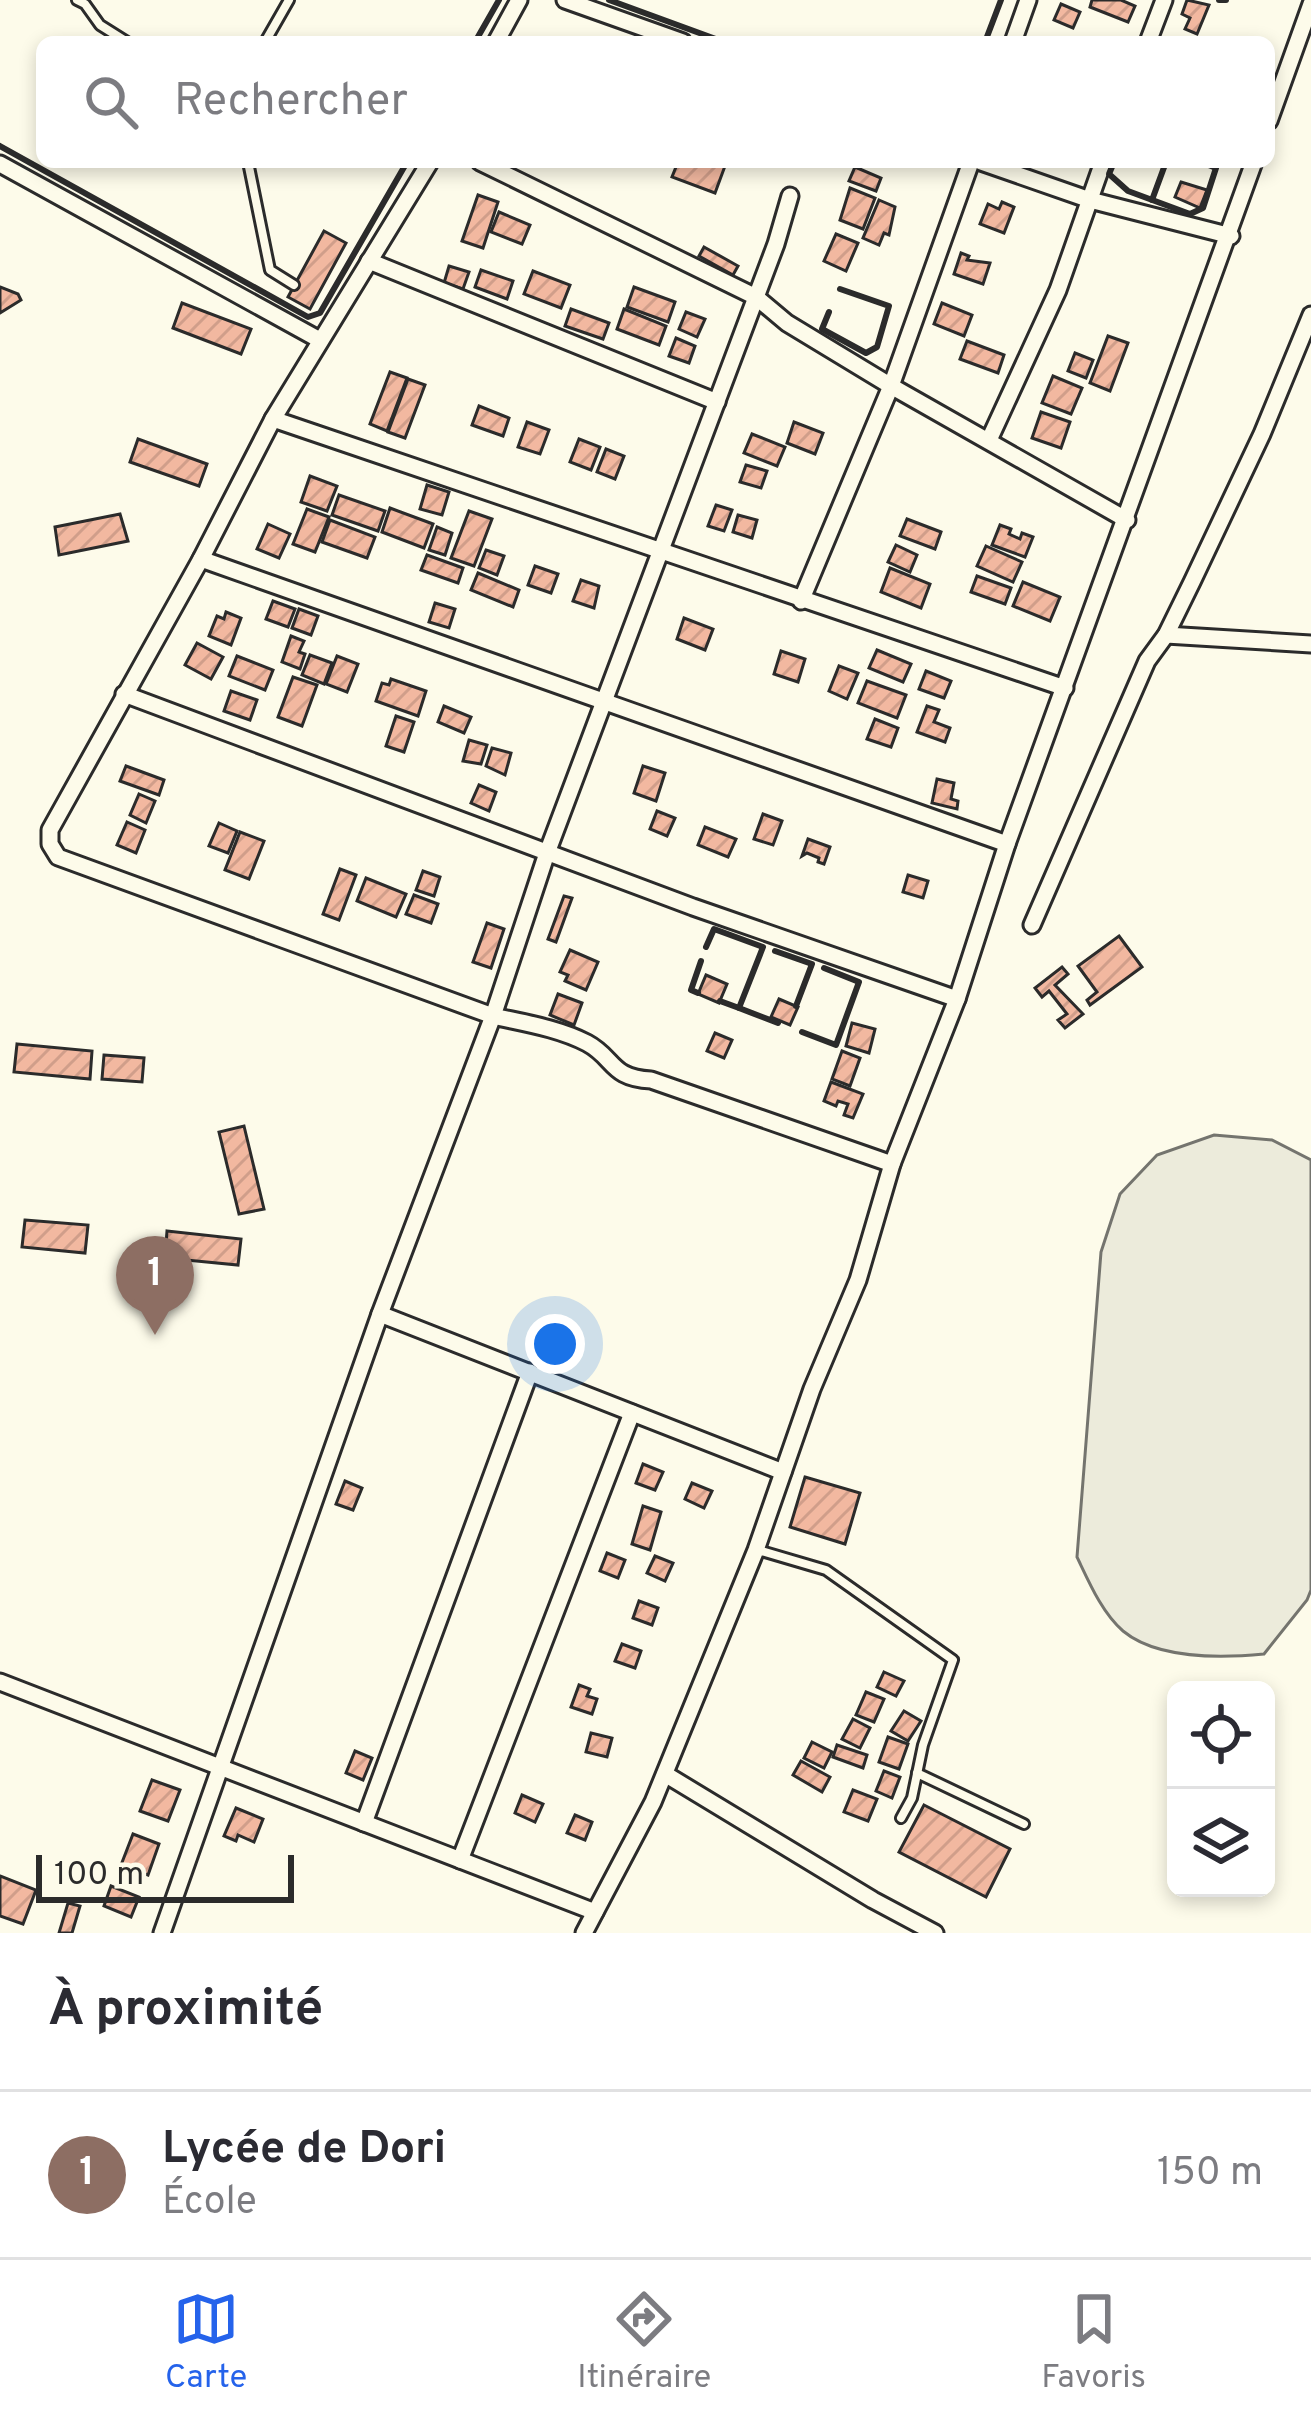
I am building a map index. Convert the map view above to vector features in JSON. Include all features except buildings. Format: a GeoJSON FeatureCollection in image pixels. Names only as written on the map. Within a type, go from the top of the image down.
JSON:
{"type":"FeatureCollection","features":[{"type":"Feature","properties":{"kind":"street"},"geometry":{"type":"LineString","coordinates":[[499,36],[519,0]]}},
{"type":"Feature","properties":{"kind":"street"},"geometry":{"type":"LineString","coordinates":[[565,0],[666,36]]}},
{"type":"Feature","properties":{"kind":"street"},"geometry":{"type":"LineString","coordinates":[[1015,36],[1028,0]]}},
{"type":"Feature","properties":{"kind":"street"},"geometry":{"type":"LineString","coordinates":[[1150,36],[1164,0]]}},
{"type":"Feature","properties":{"kind":"street"},"geometry":{"type":"LineString","coordinates":[[1275,105],[1311,4]]}},
{"type":"Feature","properties":{"kind":"street"},"geometry":{"type":"LineString","coordinates":[[0,164],[318,339]]}},
{"type":"Feature","properties":{"kind":"street"},"geometry":{"type":"LineString","coordinates":[[426,168],[273,419],[50,830],[50,844],[58,857],[493,1016],[548,1028],[592,1045],[619,1075],[651,1080],[892,1164]]}},
{"type":"Feature","properties":{"kind":"street"},"geometry":{"type":"LineString","coordinates":[[492,168],[756,297],[787,323],[891,386],[1127,520]]}},
{"type":"Feature","properties":{"kind":"street"},"geometry":{"type":"LineString","coordinates":[[802,601],[891,386],[969,168]]}},
{"type":"Feature","properties":{"kind":"street"},"geometry":{"type":"LineString","coordinates":[[998,168],[1090,200],[1231,236]]}},
{"type":"Feature","properties":{"kind":"street"},"geometry":{"type":"LineString","coordinates":[[989,440],[1058,290],[1100,168]]}},
{"type":"Feature","properties":{"kind":"street"},"geometry":{"type":"LineString","coordinates":[[584,1933],[665,1774],[757,1550],[858,1280],[892,1164],[957,999],[1007,844],[1253,168]]}},
{"type":"Feature","properties":{"kind":"street"},"geometry":{"type":"LineString","coordinates":[[163,1933],[380,1314],[790,196]]}},
{"type":"Feature","properties":{"kind":"street"},"geometry":{"type":"LineString","coordinates":[[369,261],[716,402]]}},
{"type":"Feature","properties":{"kind":"street"},"geometry":{"type":"LineString","coordinates":[[1032,925],[1147,661],[1166,635],[1262,434],[1311,315]]}},
{"type":"Feature","properties":{"kind":"street"},"geometry":{"type":"LineString","coordinates":[[273,419],[1065,688]]}},
{"type":"Feature","properties":{"kind":"street"},"geometry":{"type":"LineString","coordinates":[[201,559],[1007,844]]}},
{"type":"Feature","properties":{"kind":"street"},"geometry":{"type":"LineString","coordinates":[[1166,635],[1311,644]]}},
{"type":"Feature","properties":{"kind":"street"},"geometry":{"type":"LineString","coordinates":[[124,694],[547,853],[957,999]]}},
{"type":"Feature","properties":{"kind":"street"},"geometry":{"type":"LineString","coordinates":[[380,1314],[783,1472]]}},
{"type":"Feature","properties":{"kind":"street"},"geometry":{"type":"LineString","coordinates":[[364,1823],[530,1372]]}},
{"type":"Feature","properties":{"kind":"street"},"geometry":{"type":"LineString","coordinates":[[460,1860],[632,1413]]}},
{"type":"Feature","properties":{"kind":"street"},"geometry":{"type":"LineString","coordinates":[[0,1682],[595,1912]]}},
{"type":"Feature","properties":{"kind":"street"},"geometry":{"type":"LineString","coordinates":[[665,1774],[935,1933]]}},
{"type":"Feature","properties":{"kind":"lane"},"geometry":{"type":"LineString","coordinates":[[269,36],[290,0]]}},
{"type":"Feature","properties":{"kind":"lane"},"geometry":{"type":"LineString","coordinates":[[82,1],[100,25],[117,36]]}},
{"type":"Feature","properties":{"kind":"lane"},"geometry":{"type":"LineString","coordinates":[[249,168],[270,270],[293,285]]}},
{"type":"Feature","properties":{"kind":"lane"},"geometry":{"type":"LineString","coordinates":[[757,1550],[826,1570],[953,1660],[923,1745],[912,1798],[901,1818]]}},
{"type":"Feature","properties":{"kind":"lane"},"geometry":{"type":"LineString","coordinates":[[917,1773],[1024,1824]]}},
{"type":"Feature","properties":{"kind":"shaded area"},"geometry":{"type":"Polygon","coordinates":[[[1214,1135],[1272,1140],[1311,1160],[1311,1590],[1264,1654],[1191,1655],[1137,1640],[1109,1615],[1077,1557],[1101,1252],[1120,1194],[1157,1155],[1214,1135]]]}},
{"type":"Feature","properties":{"kind":"wall"},"geometry":{"type":"LineString","coordinates":[[478,36],[499,0]]}},
{"type":"Feature","properties":{"kind":"wall"},"geometry":{"type":"LineString","coordinates":[[609,0],[708,36]]}},
{"type":"Feature","properties":{"kind":"wall"},"geometry":{"type":"LineString","coordinates":[[987,36],[1001,0]]}},
{"type":"Feature","properties":{"kind":"wall"},"geometry":{"type":"LineString","coordinates":[[1219,0],[1226,0]]}},
{"type":"Feature","properties":{"kind":"wall"},"geometry":{"type":"LineString","coordinates":[[0,146],[36,166]]}},
{"type":"Feature","properties":{"kind":"wall"},"geometry":{"type":"LineString","coordinates":[[40,168],[308,317],[320,313],[404,168]]}},
{"type":"Feature","properties":{"kind":"wall"},"geometry":{"type":"LineString","coordinates":[[1112,168],[1109,174],[1128,191],[1190,214],[1203,208],[1216,168]]}},
{"type":"Feature","properties":{"kind":"wall"},"geometry":{"type":"LineString","coordinates":[[1152,200],[1164,168]]}},
{"type":"Feature","properties":{"kind":"wall"},"geometry":{"type":"LineString","coordinates":[[829,312],[822,329],[866,353],[877,347],[889,306],[840,289]]}},
{"type":"Feature","properties":{"kind":"wall"},"geometry":{"type":"LineString","coordinates":[[706,947],[714,929],[763,947],[739,1008],[720,1001]]}},
{"type":"Feature","properties":{"kind":"wall"},"geometry":{"type":"LineString","coordinates":[[775,951],[812,964],[796,1006]]}},
{"type":"Feature","properties":{"kind":"wall"},"geometry":{"type":"LineString","coordinates":[[698,993],[691,990],[701,961]]}},
{"type":"Feature","properties":{"kind":"wall"},"geometry":{"type":"LineString","coordinates":[[802,1032],[836,1045],[859,982],[824,968]]}},
{"type":"Feature","properties":{"kind":"wall"},"geometry":{"type":"LineString","coordinates":[[739,1008],[778,1023]]}},
{"type":"Feature","properties":{"kind":"place","name":"Lycée de Dori"},"geometry":{"type":"Point","coordinates":[155,1335]}}]}
